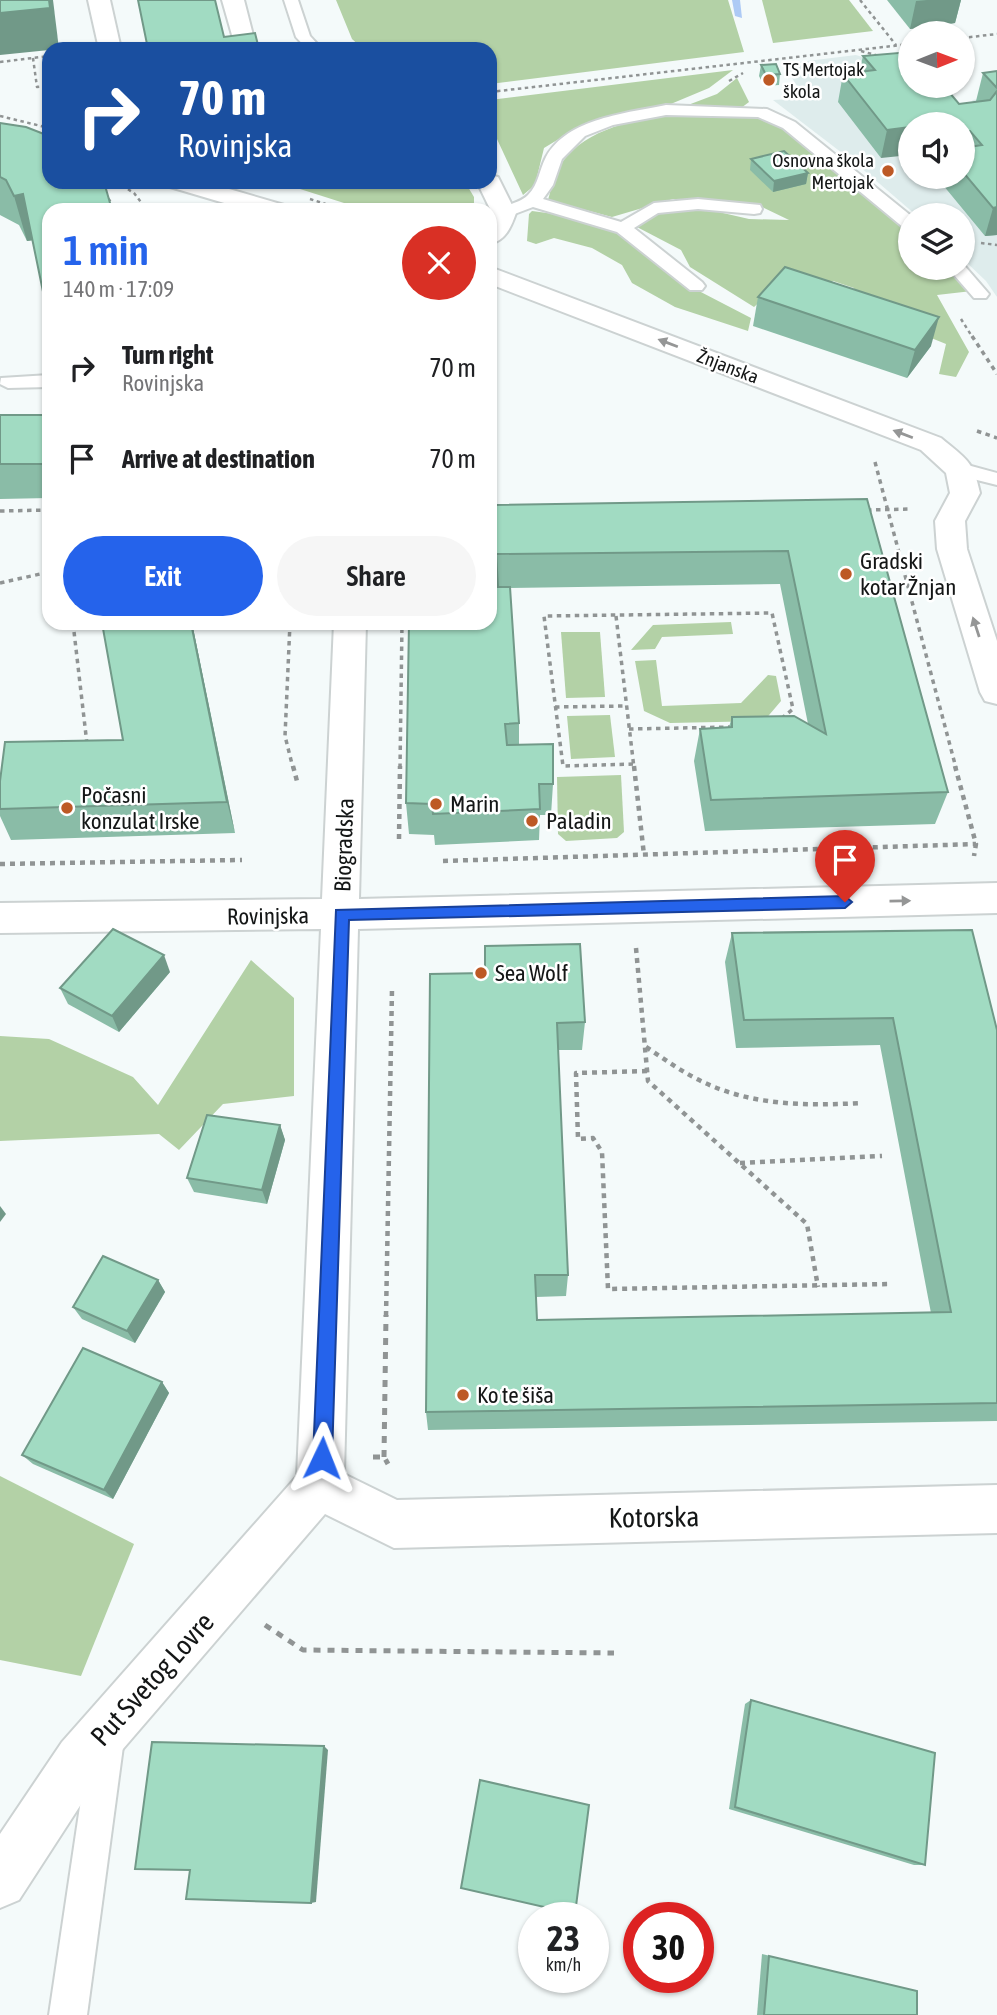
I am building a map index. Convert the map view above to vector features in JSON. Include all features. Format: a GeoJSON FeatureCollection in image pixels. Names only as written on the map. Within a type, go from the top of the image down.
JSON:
{"type":"FeatureCollection","features":[{"type":"Feature","properties":{"kind":"street"},"geometry":{"type":"LineString","coordinates":[[99,0],[108,42]]}},
{"type":"Feature","properties":{"kind":"street"},"geometry":{"type":"LineString","coordinates":[[233,0],[244,42]]}},
{"type":"Feature","properties":{"kind":"street"},"geometry":{"type":"LineString","coordinates":[[492,189],[504,213],[497,229]]}},
{"type":"Feature","properties":{"kind":"street"},"geometry":{"type":"LineString","coordinates":[[165,194],[227,203]]}},
{"type":"Feature","properties":{"kind":"street","name":"Žnjanska"},"geometry":{"type":"LineString","coordinates":[[497,278],[930,444],[960,469]]}},
{"type":"Feature","properties":{"kind":"street"},"geometry":{"type":"LineString","coordinates":[[960,469],[965,493],[950,521],[952,549],[997,692]]}},
{"type":"Feature","properties":{"kind":"street","name":"Biogradska"},"geometry":{"type":"LineString","coordinates":[[319,1486],[342,914],[350,630]]}},
{"type":"Feature","properties":{"kind":"street","name":"Rovinjska"},"geometry":{"type":"LineString","coordinates":[[0,918],[342,914],[988,899]]}},
{"type":"Feature","properties":{"kind":"street","name":"Kotorska"},"geometry":{"type":"LineString","coordinates":[[319,1486],[394,1524],[997,1509]]}},
{"type":"Feature","properties":{"kind":"street","name":"Put Svetog Lovre"},"geometry":{"type":"LineString","coordinates":[[0,1881],[80,1760],[319,1486]]}},
{"type":"Feature","properties":{"kind":"lane"},"geometry":{"type":"LineString","coordinates":[[291,0],[303,37],[308,42]]}},
{"type":"Feature","properties":{"kind":"lane"},"geometry":{"type":"LineString","coordinates":[[504,213],[532,201],[545,185],[554,157],[579,133],[609,121],[666,110],[761,112],[789,125],[898,214]]}},
{"type":"Feature","properties":{"kind":"lane"},"geometry":{"type":"LineString","coordinates":[[532,201],[623,228],[696,286]]}},
{"type":"Feature","properties":{"kind":"lane"},"geometry":{"type":"LineString","coordinates":[[623,228],[654,208],[698,204],[754,209]]}},
{"type":"Feature","properties":{"kind":"lane"},"geometry":{"type":"LineString","coordinates":[[968,280],[980,294]]}},
{"type":"Feature","properties":{"kind":"lane"},"geometry":{"type":"LineString","coordinates":[[8,382],[42,381]]}},
{"type":"Feature","properties":{"kind":"lane"},"geometry":{"type":"LineString","coordinates":[[960,469],[997,478]]}},
{"type":"Feature","properties":{"kind":"lane"},"geometry":{"type":"LineString","coordinates":[[68,2015],[108,1728]]}},
{"type":"Feature","properties":{"kind":"path"},"geometry":{"type":"LineString","coordinates":[[860,0],[896,45]]}},
{"type":"Feature","properties":{"kind":"path"},"geometry":{"type":"LineString","coordinates":[[975,37],[997,34]]}},
{"type":"Feature","properties":{"kind":"path"},"geometry":{"type":"LineString","coordinates":[[497,91],[896,45]]}},
{"type":"Feature","properties":{"kind":"path"},"geometry":{"type":"LineString","coordinates":[[857,50],[890,60]]}},
{"type":"Feature","properties":{"kind":"path"},"geometry":{"type":"LineString","coordinates":[[0,62],[42,57]]}},
{"type":"Feature","properties":{"kind":"path"},"geometry":{"type":"LineString","coordinates":[[33,58],[37,87],[42,87]]}},
{"type":"Feature","properties":{"kind":"path"},"geometry":{"type":"LineString","coordinates":[[0,116],[42,126]]}},
{"type":"Feature","properties":{"kind":"path"},"geometry":{"type":"LineString","coordinates":[[12,122],[25,122]]}},
{"type":"Feature","properties":{"kind":"path"},"geometry":{"type":"LineString","coordinates":[[129,189],[142,200],[165,194]]}},
{"type":"Feature","properties":{"kind":"path"},"geometry":{"type":"LineString","coordinates":[[101,190],[111,203]]}},
{"type":"Feature","properties":{"kind":"path"},"geometry":{"type":"LineString","coordinates":[[872,451],[976,844],[972,870],[988,899]]}},
{"type":"Feature","properties":{"kind":"path"},"geometry":{"type":"LineString","coordinates":[[859,511],[912,509]]}},
{"type":"Feature","properties":{"kind":"path"},"geometry":{"type":"LineString","coordinates":[[0,511],[42,510]]}},
{"type":"Feature","properties":{"kind":"path"},"geometry":{"type":"LineString","coordinates":[[0,583],[42,574]]}},
{"type":"Feature","properties":{"kind":"path"},"geometry":{"type":"LineString","coordinates":[[633,764],[563,766],[544,616],[772,613],[793,709],[773,726]]}},
{"type":"Feature","properties":{"kind":"path"},"geometry":{"type":"LineString","coordinates":[[616,616],[644,855]]}},
{"type":"Feature","properties":{"kind":"path"},"geometry":{"type":"LineString","coordinates":[[74,630],[87,746],[75,746]]}},
{"type":"Feature","properties":{"kind":"path"},"geometry":{"type":"LineString","coordinates":[[290,630],[285,736],[299,789]]}},
{"type":"Feature","properties":{"kind":"path"},"geometry":{"type":"LineString","coordinates":[[399,839],[402,630]]}},
{"type":"Feature","properties":{"kind":"path"},"geometry":{"type":"LineString","coordinates":[[555,707],[626,706]]}},
{"type":"Feature","properties":{"kind":"path"},"geometry":{"type":"LineString","coordinates":[[629,729],[734,727]]}},
{"type":"Feature","properties":{"kind":"path"},"geometry":{"type":"LineString","coordinates":[[443,861],[976,844]]}},
{"type":"Feature","properties":{"kind":"path"},"geometry":{"type":"LineString","coordinates":[[0,864],[242,860]]}},
{"type":"Feature","properties":{"kind":"path"},"geometry":{"type":"LineString","coordinates":[[635,942],[648,1081],[807,1224],[818,1287]]}},
{"type":"Feature","properties":{"kind":"path"},"geometry":{"type":"LineString","coordinates":[[384,1457],[392,989]]}},
{"type":"Feature","properties":{"kind":"path"},"geometry":{"type":"LineString","coordinates":[[645,1046],[698,1080],[762,1102],[801,1106],[862,1103]]}},
{"type":"Feature","properties":{"kind":"path"},"geometry":{"type":"LineString","coordinates":[[647,1071],[576,1073],[578,1139],[593,1139],[602,1152],[608,1289],[891,1284]]}},
{"type":"Feature","properties":{"kind":"path"},"geometry":{"type":"LineString","coordinates":[[739,1163],[882,1156]]}},
{"type":"Feature","properties":{"kind":"path"},"geometry":{"type":"LineString","coordinates":[[223,1598],[303,1650],[614,1653]]}},
{"type":"Feature","properties":{"kind":"shaded area","name":"Osnovna škola Mertojak"},"geometry":{"type":"Polygon","coordinates":[[[856,55],[898,68],[898,98],[910,98],[910,112],[898,112],[898,189],[975,189],[975,119],[985,115],[972,100],[997,97],[997,297],[975,270],[975,203],[902,203],[773,100],[805,98],[783,64],[856,55]]]}},
{"type":"Feature","properties":{"kind":"green space"},"geometry":{"type":"Polygon","coordinates":[[[336,0],[728,0],[744,52],[497,83],[497,42],[355,42],[336,0]]]}},
{"type":"Feature","properties":{"kind":"green space"},"geometry":{"type":"Polygon","coordinates":[[[762,0],[849,0],[873,31],[773,43],[762,0]]]}},
{"type":"Feature","properties":{"kind":"green space"},"geometry":{"type":"Polygon","coordinates":[[[733,70],[709,88],[666,106],[611,116],[577,128],[544,148],[535,185],[523,195],[497,139],[497,99],[733,70]]]}},
{"type":"Feature","properties":{"kind":"green space"},"geometry":{"type":"Polygon","coordinates":[[[737,78],[749,102],[741,108],[680,108],[717,94],[737,78]]]}},
{"type":"Feature","properties":{"kind":"green space"},"geometry":{"type":"Polygon","coordinates":[[[666,113],[759,115],[787,127],[898,218],[898,280],[962,280],[972,291],[937,295],[969,352],[956,377],[939,374],[946,344],[899,325],[857,303],[854,288],[833,281],[814,297],[776,287],[754,307],[690,267],[681,250],[635,226],[661,211],[697,207],[749,219],[789,220],[756,204],[673,199],[612,217],[548,200],[558,169],[578,145],[606,130],[666,113]]]}},
{"type":"Feature","properties":{"kind":"green space"},"geometry":{"type":"Polygon","coordinates":[[[300,189],[469,189],[474,197],[474,203],[344,203],[300,189]]]}},
{"type":"Feature","properties":{"kind":"green space"},"geometry":{"type":"Polygon","coordinates":[[[532,211],[577,217],[619,231],[697,290],[751,318],[748,331],[675,307],[632,283],[622,265],[592,248],[554,238],[536,244],[527,241],[529,214],[532,211]]]}},
{"type":"Feature","properties":{"kind":"green space"},"geometry":{"type":"Polygon","coordinates":[[[731,622],[733,634],[662,637],[655,649],[631,650],[653,625],[731,622]]]}},
{"type":"Feature","properties":{"kind":"green space"},"geometry":{"type":"Polygon","coordinates":[[[561,632],[600,632],[605,697],[566,698],[561,632]]]}},
{"type":"Feature","properties":{"kind":"green space"},"geometry":{"type":"Polygon","coordinates":[[[656,660],[662,706],[741,703],[768,675],[776,676],[781,701],[764,721],[670,723],[644,711],[635,661],[656,660]]]}},
{"type":"Feature","properties":{"kind":"green space"},"geometry":{"type":"Polygon","coordinates":[[[610,715],[615,757],[571,759],[567,716],[610,715]]]}},
{"type":"Feature","properties":{"kind":"green space"},"geometry":{"type":"Polygon","coordinates":[[[621,775],[624,832],[617,838],[566,841],[558,834],[557,777],[621,775]]]}},
{"type":"Feature","properties":{"kind":"green space"},"geometry":{"type":"Polygon","coordinates":[[[251,960],[294,998],[294,1096],[223,1104],[179,1150],[159,1134],[0,1141],[0,1036],[49,1039],[133,1077],[158,1105],[251,960]]]}},
{"type":"Feature","properties":{"kind":"green space"},"geometry":{"type":"Polygon","coordinates":[[[0,1476],[134,1544],[81,1676],[0,1660],[0,1476]]]}},
{"type":"Feature","properties":{"kind":"building"},"geometry":{"type":"Polygon","coordinates":[[[0,0],[49,0],[50,8],[0,13],[0,0]]]}},
{"type":"Feature","properties":{"kind":"building"},"geometry":{"type":"Polygon","coordinates":[[[138,0],[215,0],[224,37],[255,33],[257,42],[147,42],[138,0]]]}},
{"type":"Feature","properties":{"kind":"building"},"geometry":{"type":"Polygon","coordinates":[[[898,53],[898,98],[954,98],[959,104],[990,100],[997,91],[997,207],[993,208],[975,187],[975,146],[982,145],[975,137],[975,112],[898,112],[898,129],[887,130],[843,74],[875,70],[863,56],[898,53]]]}},
{"type":"Feature","properties":{"kind":"building"},"geometry":{"type":"Polygon","coordinates":[[[776,64],[780,74],[766,75],[761,65],[776,64]]]}},
{"type":"Feature","properties":{"kind":"building"},"geometry":{"type":"Polygon","coordinates":[[[997,71],[997,88],[983,73],[997,71]]]}},
{"type":"Feature","properties":{"kind":"building"},"geometry":{"type":"Polygon","coordinates":[[[0,123],[26,127],[42,133],[42,189],[106,189],[110,203],[42,203],[42,287],[23,194],[14,196],[6,180],[0,177],[0,123]]]}},
{"type":"Feature","properties":{"kind":"building"},"geometry":{"type":"Polygon","coordinates":[[[784,151],[808,173],[774,181],[751,159],[784,151]]]}},
{"type":"Feature","properties":{"kind":"building"},"geometry":{"type":"Polygon","coordinates":[[[785,267],[939,317],[915,350],[758,297],[785,267]]]}},
{"type":"Feature","properties":{"kind":"building"},"geometry":{"type":"Polygon","coordinates":[[[0,415],[42,415],[42,464],[0,464],[0,415]]]}},
{"type":"Feature","properties":{"kind":"building"},"geometry":{"type":"Polygon","coordinates":[[[867,499],[948,792],[711,800],[700,729],[732,727],[732,717],[794,716],[826,734],[788,551],[497,554],[497,505],[867,499]]]}},
{"type":"Feature","properties":{"kind":"building"},"geometry":{"type":"Polygon","coordinates":[[[497,570],[498,587],[510,587],[519,723],[505,724],[507,745],[553,744],[553,784],[539,784],[540,809],[433,814],[432,804],[406,803],[409,630],[497,630],[497,570]]]}},
{"type":"Feature","properties":{"kind":"building"},"geometry":{"type":"Polygon","coordinates":[[[103,630],[192,630],[227,802],[0,809],[5,742],[123,740],[103,630]]]}},
{"type":"Feature","properties":{"kind":"building"},"geometry":{"type":"Polygon","coordinates":[[[113,929],[164,955],[112,1016],[60,988],[113,929]]]}},
{"type":"Feature","properties":{"kind":"building"},"geometry":{"type":"Polygon","coordinates":[[[972,930],[997,1030],[997,1403],[426,1412],[430,974],[485,973],[485,946],[580,944],[585,1022],[557,1023],[568,1275],[535,1275],[537,1320],[951,1312],[893,1018],[744,1020],[732,933],[972,930]]]}},
{"type":"Feature","properties":{"kind":"building"},"geometry":{"type":"Polygon","coordinates":[[[207,1115],[280,1125],[262,1190],[187,1178],[207,1115]]]}},
{"type":"Feature","properties":{"kind":"building"},"geometry":{"type":"Polygon","coordinates":[[[103,1256],[158,1280],[127,1331],[73,1307],[103,1256]]]}},
{"type":"Feature","properties":{"kind":"building"},"geometry":{"type":"Polygon","coordinates":[[[83,1348],[162,1382],[104,1490],[22,1455],[83,1348]]]}},
{"type":"Feature","properties":{"kind":"building"},"geometry":{"type":"Polygon","coordinates":[[[751,1700],[935,1753],[925,1865],[735,1807],[751,1700]]]}},
{"type":"Feature","properties":{"kind":"building"},"geometry":{"type":"Polygon","coordinates":[[[152,1742],[324,1746],[311,1903],[186,1899],[190,1870],[135,1869],[152,1742]]]}},
{"type":"Feature","properties":{"kind":"building"},"geometry":{"type":"Polygon","coordinates":[[[480,1780],[589,1805],[577,1902],[522,1902],[461,1888],[480,1780]]]}},
{"type":"Feature","properties":{"kind":"building"},"geometry":{"type":"Polygon","coordinates":[[[769,1956],[917,1991],[917,2015],[764,2015],[769,1956]]]}},
{"type":"Feature","properties":{"kind":"waterway"},"geometry":{"type":"LineString","coordinates":[[736,0],[739,16]]}},
{"type":"Feature","properties":{"kind":"place","name":"TS Mertojak škola"},"geometry":{"type":"Point","coordinates":[769,80]}},
{"type":"Feature","properties":{"kind":"place","name":"Osnovna škola Mertojak"},"geometry":{"type":"Point","coordinates":[888,171]}},
{"type":"Feature","properties":{"kind":"place","name":"Gradski kotar Žnjan"},"geometry":{"type":"Point","coordinates":[846,574]}},
{"type":"Feature","properties":{"kind":"place","name":"Marin"},"geometry":{"type":"Point","coordinates":[436,804]}},
{"type":"Feature","properties":{"kind":"place","name":"Počasni konzulat Irske"},"geometry":{"type":"Point","coordinates":[67,808]}},
{"type":"Feature","properties":{"kind":"place","name":"Paladin"},"geometry":{"type":"Point","coordinates":[532,821]}},
{"type":"Feature","properties":{"kind":"place","name":"Sea Wolf"},"geometry":{"type":"Point","coordinates":[481,973]}},
{"type":"Feature","properties":{"kind":"place","name":"Ko te šiša"},"geometry":{"type":"Point","coordinates":[463,1395]}},
{"type":"Feature","properties":{"kind":"route"},"geometry":{"type":"LineString","coordinates":[[322,1458],[342,914],[845,902]]}}]}
